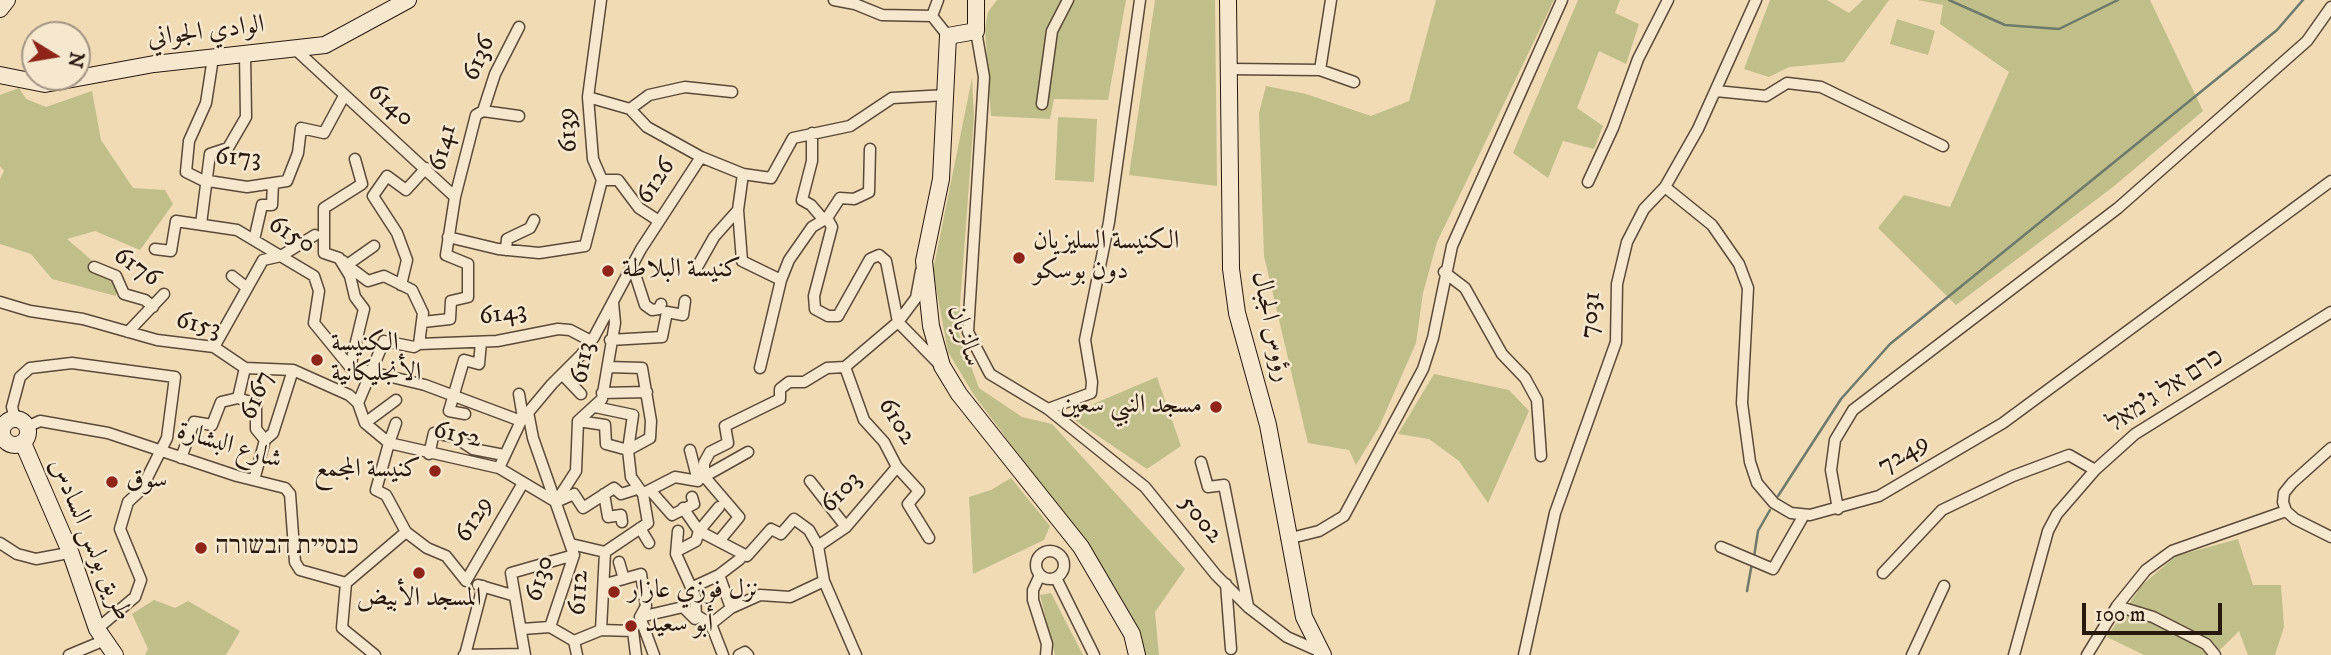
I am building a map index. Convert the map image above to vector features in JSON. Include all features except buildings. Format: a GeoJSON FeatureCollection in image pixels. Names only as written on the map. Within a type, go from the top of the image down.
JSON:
{"type":"FeatureCollection","features":[{"type":"Feature","properties":{"kind":"street"},"geometry":{"type":"LineString","coordinates":[[0,9],[7,0]]}},
{"type":"Feature","properties":{"kind":"street","name":"الوادي الجواني"},"geometry":{"type":"LineString","coordinates":[[0,75],[45,83],[154,64],[325,45],[408,0]]}},
{"type":"Feature","properties":{"kind":"street","name":"6139"},"geometry":{"type":"LineString","coordinates":[[601,0],[588,97],[593,159],[602,180],[618,180],[639,208],[659,220]]}},
{"type":"Feature","properties":{"kind":"street"},"geometry":{"type":"LineString","coordinates":[[834,0],[855,4],[882,15],[932,16]]}},
{"type":"Feature","properties":{"kind":"street"},"geometry":{"type":"LineString","coordinates":[[932,16],[939,0]]}},
{"type":"Feature","properties":{"kind":"street"},"geometry":{"type":"LineString","coordinates":[[932,16],[948,36],[976,32],[976,0]]}},
{"type":"Feature","properties":{"kind":"street"},"geometry":{"type":"LineString","coordinates":[[1042,104],[1052,31],[1068,0]]}},
{"type":"Feature","properties":{"kind":"street"},"geometry":{"type":"LineString","coordinates":[[1048,409],[1091,393],[1092,382],[1085,340],[1109,222],[1140,0]]}},
{"type":"Feature","properties":{"kind":"street","name":"رؤوس الجبال"},"geometry":{"type":"LineString","coordinates":[[1228,0],[1231,269],[1237,313],[1268,425],[1287,539],[1304,617],[1322,654]]}},
{"type":"Feature","properties":{"kind":"street"},"geometry":{"type":"LineString","coordinates":[[1320,70],[1331,0]]}},
{"type":"Feature","properties":{"kind":"street"},"geometry":{"type":"LineString","coordinates":[[1287,539],[1319,531],[1344,516],[1423,369],[1433,338],[1444,272],[1452,246],[1562,0]]}},
{"type":"Feature","properties":{"kind":"street"},"geometry":{"type":"LineString","coordinates":[[1588,182],[1613,128],[1638,59],[1668,0]]}},
{"type":"Feature","properties":{"kind":"street","name":"7031"},"geometry":{"type":"LineString","coordinates":[[1524,655],[1555,513],[1616,342],[1616,284],[1627,242],[1644,209],[1665,187],[1716,90],[1756,0]]}},
{"type":"Feature","properties":{"kind":"street"},"geometry":{"type":"LineString","coordinates":[[1838,509],[1830,470],[1835,440],[1853,410],[2118,208],[2278,63],[2307,41],[2331,7]]}},
{"type":"Feature","properties":{"kind":"street","name":"6136"},"geometry":{"type":"LineString","coordinates":[[483,111],[495,74],[519,27]]}},
{"type":"Feature","properties":{"kind":"street","name":"5002"},"geometry":{"type":"LineString","coordinates":[[976,32],[984,77],[968,332],[990,374],[1048,409],[1145,487],[1248,607],[1287,637],[1322,654]]}},
{"type":"Feature","properties":{"kind":"street","name":"سالزيان"},"geometry":{"type":"LineString","coordinates":[[948,36],[941,179],[923,261],[926,300],[942,366],[959,394],[1080,547],[1132,635],[1137,655]]}},
{"type":"Feature","properties":{"kind":"street","name":"6140"},"geometry":{"type":"LineString","coordinates":[[295,49],[455,197]]}},
{"type":"Feature","properties":{"kind":"street"},"geometry":{"type":"LineString","coordinates":[[201,224],[210,154],[228,148],[246,117],[245,53]]}},
{"type":"Feature","properties":{"kind":"street","name":"6173"},"geometry":{"type":"LineString","coordinates":[[213,58],[206,103],[189,141],[186,172],[207,181],[247,187],[287,181],[298,153],[301,128],[324,133],[344,96]]}},
{"type":"Feature","properties":{"kind":"street"},"geometry":{"type":"LineString","coordinates":[[1230,69],[1320,70],[1354,82]]}},
{"type":"Feature","properties":{"kind":"street"},"geometry":{"type":"LineString","coordinates":[[1716,90],[1766,96],[1787,83],[1821,87],[1944,146]]}},
{"type":"Feature","properties":{"kind":"street"},"geometry":{"type":"LineString","coordinates":[[630,109],[649,95],[685,88],[732,92]]}},
{"type":"Feature","properties":{"kind":"street","name":"6126"},"geometry":{"type":"LineString","coordinates":[[499,468],[524,417],[591,341],[614,303],[632,265],[701,157],[743,174],[771,178],[793,138],[850,126],[892,98],[947,94]]}},
{"type":"Feature","properties":{"kind":"street"},"geometry":{"type":"LineString","coordinates":[[588,97],[630,109],[647,127],[701,157]]}},
{"type":"Feature","properties":{"kind":"street","name":"6141"},"geometry":{"type":"LineString","coordinates":[[448,237],[455,197],[476,115],[483,111],[520,116]]}},
{"type":"Feature","properties":{"kind":"street"},"geometry":{"type":"LineString","coordinates":[[812,133],[812,161],[802,200],[811,205],[832,227],[814,296],[815,309],[828,316],[838,316],[870,260],[878,255],[886,261],[898,322],[942,366]]}},
{"type":"Feature","properties":{"kind":"street"},"geometry":{"type":"LineString","coordinates":[[760,368],[781,280],[801,239],[825,219],[840,198],[854,199],[869,192],[870,149]]}},
{"type":"Feature","properties":{"kind":"street"},"geometry":{"type":"LineString","coordinates":[[355,159],[362,184],[324,208],[324,253],[343,261],[368,281],[384,276],[412,289],[423,321],[419,344]]}},
{"type":"Feature","properties":{"kind":"street"},"geometry":{"type":"LineString","coordinates":[[401,285],[407,260],[397,233],[373,196],[387,176],[406,190],[426,168]]}},
{"type":"Feature","properties":{"kind":"street"},"geometry":{"type":"LineString","coordinates":[[743,174],[738,210],[742,261],[781,280]]}},
{"type":"Feature","properties":{"kind":"street"},"geometry":{"type":"LineString","coordinates":[[423,321],[450,318],[451,301],[468,298],[468,264],[446,255],[448,237],[506,250],[539,253],[585,246],[602,180]]}},
{"type":"Feature","properties":{"kind":"street","name":"7249"},"geometry":{"type":"LineString","coordinates":[[1804,515],[1838,509],[1879,496],[2003,422],[2331,181]]}},
{"type":"Feature","properties":{"kind":"street"},"geometry":{"type":"LineString","coordinates":[[254,240],[262,205],[272,205],[273,183]]}},
{"type":"Feature","properties":{"kind":"street"},"geometry":{"type":"LineString","coordinates":[[1665,187],[1712,225],[1739,264],[1748,288],[1742,403],[1750,462],[1758,483],[1774,503],[1791,513],[1804,515],[1773,569],[1721,547]]}},
{"type":"Feature","properties":{"kind":"street"},"geometry":{"type":"LineString","coordinates":[[696,269],[714,237],[738,210]]}},
{"type":"Feature","properties":{"kind":"street"},"geometry":{"type":"LineString","coordinates":[[506,250],[507,239],[530,228],[534,220]]}},
{"type":"Feature","properties":{"kind":"street","name":"6150"},"geometry":{"type":"LineString","coordinates":[[155,249],[170,251],[176,221],[201,224],[237,230],[314,275],[320,291],[314,323],[350,367]]}},
{"type":"Feature","properties":{"kind":"street"},"geometry":{"type":"LineString","coordinates":[[214,347],[263,260],[281,256],[315,235]]}},
{"type":"Feature","properties":{"kind":"street"},"geometry":{"type":"LineString","coordinates":[[343,261],[374,246]]}},
{"type":"Feature","properties":{"kind":"street"},"geometry":{"type":"LineString","coordinates":[[343,261],[355,297],[365,309],[350,367],[365,368],[370,372],[524,417]]}},
{"type":"Feature","properties":{"kind":"street"},"geometry":{"type":"LineString","coordinates":[[701,479],[704,463],[710,452],[728,443],[725,426],[780,399],[780,389],[789,382],[804,383],[827,368],[845,367],[898,322],[916,298],[923,261]]}},
{"type":"Feature","properties":{"kind":"street"},"geometry":{"type":"LineString","coordinates":[[632,265],[645,305],[652,310],[659,309],[661,304]]}},
{"type":"Feature","properties":{"kind":"street","name":"6176"},"geometry":{"type":"LineString","coordinates":[[94,267],[116,276],[124,294],[145,300],[153,307]]}},
{"type":"Feature","properties":{"kind":"street"},"geometry":{"type":"LineString","coordinates":[[1444,272],[1465,288],[1502,354],[1525,378],[1537,400],[1541,456]]}},
{"type":"Feature","properties":{"kind":"street"},"geometry":{"type":"LineString","coordinates":[[232,276],[246,287]]}},
{"type":"Feature","properties":{"kind":"street"},"geometry":{"type":"LineString","coordinates":[[128,332],[164,294]]}},
{"type":"Feature","properties":{"kind":"street","name":"6153"},"geometry":{"type":"LineString","coordinates":[[0,302],[176,344],[214,347],[246,368],[293,370],[320,380],[358,403]]}},
{"type":"Feature","properties":{"kind":"street"},"geometry":{"type":"LineString","coordinates":[[610,340],[662,337],[667,312],[683,316],[685,302]]}},
{"type":"Feature","properties":{"kind":"street","name":"6113"},"geometry":{"type":"LineString","coordinates":[[556,502],[576,471],[578,421],[595,407],[602,393],[615,323],[614,303]]}},
{"type":"Feature","properties":{"kind":"street","name":"כרם אל ג'מאל"},"geometry":{"type":"LineString","coordinates":[[2014,655],[2048,531],[2057,514],[2095,470],[2135,434],[2331,312]]}},
{"type":"Feature","properties":{"kind":"street","name":"6143"},"geometry":{"type":"LineString","coordinates":[[370,372],[384,341],[414,348],[419,344],[481,342],[558,329],[570,330],[591,341]]}},
{"type":"Feature","properties":{"kind":"street"},"geometry":{"type":"LineString","coordinates":[[450,344],[464,360],[479,364],[481,342]]}},
{"type":"Feature","properties":{"kind":"street"},"geometry":{"type":"LineString","coordinates":[[464,360],[449,411],[464,414]]}},
{"type":"Feature","properties":{"kind":"street"},"geometry":{"type":"LineString","coordinates":[[9,430],[20,377],[30,368],[72,363],[175,377],[167,438],[159,449],[141,490],[128,502],[120,530],[141,580],[135,597],[100,642],[69,655]]}},
{"type":"Feature","properties":{"kind":"street"},"geometry":{"type":"LineString","coordinates":[[578,421],[605,425],[606,444],[628,450],[650,438],[647,392],[642,368],[608,367]]}},
{"type":"Feature","properties":{"kind":"street","name":"6102"},"geometry":{"type":"LineString","coordinates":[[845,367],[864,420],[884,442],[897,467],[919,491],[908,505],[929,538]]}},
{"type":"Feature","properties":{"kind":"street"},"geometry":{"type":"LineString","coordinates":[[238,398],[246,368]]}},
{"type":"Feature","properties":{"kind":"street","name":"6167"},"geometry":{"type":"LineString","coordinates":[[254,480],[265,440],[272,433],[293,370]]}},
{"type":"Feature","properties":{"kind":"street"},"geometry":{"type":"LineString","coordinates":[[370,372],[358,403],[365,423],[389,443]]}},
{"type":"Feature","properties":{"kind":"street"},"geometry":{"type":"LineString","coordinates":[[562,374],[581,394]]}},
{"type":"Feature","properties":{"kind":"street"},"geometry":{"type":"LineString","coordinates":[[602,393],[647,392]]}},
{"type":"Feature","properties":{"kind":"street","name":"6112"},"geometry":{"type":"LineString","coordinates":[[519,394],[524,417],[573,549],[605,552],[606,584],[601,630],[574,640],[576,655]]}},
{"type":"Feature","properties":{"kind":"street"},"geometry":{"type":"LineString","coordinates":[[181,458],[194,422],[212,425],[220,402],[238,398],[256,404],[256,429],[265,440]]}},
{"type":"Feature","properties":{"kind":"street"},"geometry":{"type":"LineString","coordinates":[[365,423],[396,400]]}},
{"type":"Feature","properties":{"kind":"street"},"geometry":{"type":"LineString","coordinates":[[595,407],[634,415],[628,450],[631,477],[643,491],[672,515],[694,503],[692,497]]}},
{"type":"Feature","properties":{"kind":"street","name":"شارع البشارة"},"geometry":{"type":"LineString","coordinates":[[9,430],[40,421],[108,433],[181,458],[285,488],[290,494],[290,537],[295,562],[300,570],[346,583]]}},
{"type":"Feature","properties":{"kind":"street"},"geometry":{"type":"LineString","coordinates":[[396,423],[376,490],[386,495],[406,533],[427,548],[446,556],[466,581],[512,595]]}},
{"type":"Feature","properties":{"kind":"street","name":"طريق بولس السادس"},"geometry":{"type":"LineString","coordinates":[[9,430],[100,642],[115,655]]}},
{"type":"Feature","properties":{"kind":"street","name":"طريق بولس السادس"},"geometry":{"type":"LineString","coordinates":[[9,430],[71,554],[100,642]]}},
{"type":"Feature","properties":{"kind":"street"},"geometry":{"type":"LineString","coordinates":[[429,454],[433,433],[455,437],[473,449],[504,455]]}},
{"type":"Feature","properties":{"kind":"street","name":"6152"},"geometry":{"type":"LineString","coordinates":[[389,443],[499,468],[556,502],[574,494],[583,508],[604,494]]}},
{"type":"Feature","properties":{"kind":"street"},"geometry":{"type":"LineString","coordinates":[[2286,512],[2284,494],[2310,465],[2331,448]]}},
{"type":"Feature","properties":{"kind":"street"},"geometry":{"type":"LineString","coordinates":[[690,450],[701,479],[738,517],[720,540]]}},
{"type":"Feature","properties":{"kind":"street"},"geometry":{"type":"LineString","coordinates":[[622,522],[621,515],[608,517],[604,494],[614,488],[621,494],[643,491],[675,477],[701,479],[748,452]]}},
{"type":"Feature","properties":{"kind":"street"},"geometry":{"type":"LineString","coordinates":[[1883,573],[1942,510],[2001,481],[2061,456],[2077,457],[2095,470]]}},
{"type":"Feature","properties":{"kind":"street"},"geometry":{"type":"LineString","coordinates":[[1201,462],[1208,487],[1224,485],[1248,607]]}},
{"type":"Feature","properties":{"kind":"street","name":"6103"},"geometry":{"type":"LineString","coordinates":[[818,546],[846,527],[897,467]]}},
{"type":"Feature","properties":{"kind":"street"},"geometry":{"type":"LineString","coordinates":[[810,481],[846,527]]}},
{"type":"Feature","properties":{"kind":"street","name":"6129"},"geometry":{"type":"LineString","coordinates":[[466,581],[523,483]]}},
{"type":"Feature","properties":{"kind":"street"},"geometry":{"type":"LineString","coordinates":[[605,552],[648,523],[643,491]]}},
{"type":"Feature","properties":{"kind":"street"},"geometry":{"type":"LineString","coordinates":[[647,510],[657,500]]}},
{"type":"Feature","properties":{"kind":"street"},"geometry":{"type":"LineString","coordinates":[[677,551],[696,541],[699,531],[719,506]]}},
{"type":"Feature","properties":{"kind":"street"},"geometry":{"type":"LineString","coordinates":[[684,508],[699,531],[747,556],[771,529],[780,534],[794,519],[809,530],[818,546],[824,582],[856,655]]}},
{"type":"Feature","properties":{"kind":"street"},"geometry":{"type":"LineString","coordinates":[[2087,655],[2117,606],[2146,569],[2172,551],[2286,512],[2331,537]]}},
{"type":"Feature","properties":{"kind":"street"},"geometry":{"type":"LineString","coordinates":[[640,528],[649,543]]}},
{"type":"Feature","properties":{"kind":"street"},"geometry":{"type":"LineString","coordinates":[[678,531],[677,551],[691,588],[696,615],[711,624],[723,655]]}},
{"type":"Feature","properties":{"kind":"street"},"geometry":{"type":"LineString","coordinates":[[375,655],[342,628],[346,583],[406,533]]}},
{"type":"Feature","properties":{"kind":"street"},"geometry":{"type":"LineString","coordinates":[[0,543],[17,554],[36,559],[63,554]]}},
{"type":"Feature","properties":{"kind":"street"},"geometry":{"type":"LineString","coordinates":[[483,586],[464,655],[524,654],[522,629],[512,595],[511,573],[573,549]]}},
{"type":"Feature","properties":{"kind":"street","name":"6130"},"geometry":{"type":"LineString","coordinates":[[550,627],[573,549]]}},
{"type":"Feature","properties":{"kind":"street"},"geometry":{"type":"LineString","coordinates":[[1040,575],[1049,579],[1056,578],[1063,572],[1065,562],[1060,554],[1051,550],[1042,553],[1036,561],[1040,575],[1033,590],[1033,600],[1046,644],[1046,655]]}},
{"type":"Feature","properties":{"kind":"street"},"geometry":{"type":"LineString","coordinates":[[691,588],[719,575],[740,559]]}},
{"type":"Feature","properties":{"kind":"street"},"geometry":{"type":"LineString","coordinates":[[619,562],[624,579]]}},
{"type":"Feature","properties":{"kind":"street"},"geometry":{"type":"LineString","coordinates":[[606,584],[641,574],[646,606],[640,617],[653,655]]}},
{"type":"Feature","properties":{"kind":"street"},"geometry":{"type":"LineString","coordinates":[[719,575],[731,608]]}},
{"type":"Feature","properties":{"kind":"street"},"geometry":{"type":"LineString","coordinates":[[1056,578],[1094,655]]}},
{"type":"Feature","properties":{"kind":"street"},"geometry":{"type":"LineString","coordinates":[[711,624],[731,608],[760,595],[790,597],[824,582]]}},
{"type":"Feature","properties":{"kind":"street"},"geometry":{"type":"LineString","coordinates":[[1226,584],[1231,649]]}},
{"type":"Feature","properties":{"kind":"street"},"geometry":{"type":"LineString","coordinates":[[1912,655],[1944,586]]}},
{"type":"Feature","properties":{"kind":"street"},"geometry":{"type":"LineString","coordinates":[[2117,606],[2153,617],[2206,644],[2215,655]]}},
{"type":"Feature","properties":{"kind":"street"},"geometry":{"type":"LineString","coordinates":[[640,617],[683,607],[695,619],[696,615]]}},
{"type":"Feature","properties":{"kind":"street"},"geometry":{"type":"LineString","coordinates":[[522,629],[550,627],[574,640]]}},
{"type":"Feature","properties":{"kind":"street"},"geometry":{"type":"LineString","coordinates":[[601,630],[633,631],[636,655]]}},
{"type":"Feature","properties":{"kind":"street"},"geometry":{"type":"LineString","coordinates":[[739,655],[745,652],[748,655]]}},
{"type":"Feature","properties":{"kind":"shaded area"},"geometry":{"type":"Polygon","coordinates":[[[997,0],[1126,0],[1108,100],[1054,99],[1050,119],[991,116],[985,28],[988,12],[997,0]]]}},
{"type":"Feature","properties":{"kind":"shaded area"},"geometry":{"type":"Polygon","coordinates":[[[1155,0],[1215,0],[1217,186],[1129,175],[1155,0]]]}},
{"type":"Feature","properties":{"kind":"shaded area"},"geometry":{"type":"Polygon","coordinates":[[[1436,0],[1554,0],[1437,242],[1423,293],[1416,343],[1379,427],[1356,465],[1349,450],[1308,443],[1264,256],[1259,113],[1266,86],[1306,94],[1371,116],[1409,101],[1436,0]]]}},
{"type":"Feature","properties":{"kind":"shaded area"},"geometry":{"type":"Polygon","coordinates":[[[1578,0],[1620,0],[1615,13],[1639,24],[1626,64],[1599,51],[1577,108],[1603,126],[1594,149],[1563,141],[1548,178],[1513,153],[1578,0]]]}},
{"type":"Feature","properties":{"kind":"shaded area"},"geometry":{"type":"Polygon","coordinates":[[[1770,0],[1827,0],[1849,13],[1863,0],[1889,0],[1844,62],[1789,67],[1769,77],[1744,69],[1770,0]]]}},
{"type":"Feature","properties":{"kind":"shaded area"},"geometry":{"type":"Polygon","coordinates":[[[1918,0],[2150,0],[2203,111],[2113,187],[1956,305],[1878,228],[1904,195],[1950,207],[2009,72],[1940,24],[1943,5],[1918,0]]]}},
{"type":"Feature","properties":{"kind":"shaded area"},"geometry":{"type":"Polygon","coordinates":[[[1897,19],[1935,31],[1928,55],[1890,44],[1897,19]]]}},
{"type":"Feature","properties":{"kind":"shaded area"},"geometry":{"type":"Polygon","coordinates":[[[972,78],[974,117],[958,331],[979,388],[1022,417],[1052,424],[1185,569],[1155,612],[1159,655],[1144,655],[1139,629],[1091,551],[974,395],[948,352],[933,271],[972,78]]]}},
{"type":"Feature","properties":{"kind":"shaded area"},"geometry":{"type":"Polygon","coordinates":[[[19,88],[26,99],[46,107],[92,91],[101,140],[133,188],[165,190],[173,204],[140,250],[95,231],[67,239],[117,282],[116,296],[52,279],[31,254],[0,244],[0,179],[4,171],[0,166],[0,95],[19,88]]]}},
{"type":"Feature","properties":{"kind":"shaded area"},"geometry":{"type":"Polygon","coordinates":[[[1058,117],[1097,119],[1094,182],[1055,180],[1058,117]]]}},
{"type":"Feature","properties":{"kind":"shaded area"},"geometry":{"type":"Polygon","coordinates":[[[1434,374],[1509,390],[1529,411],[1488,503],[1459,461],[1429,439],[1398,434],[1434,374]]]}},
{"type":"Feature","properties":{"kind":"shaded area"},"geometry":{"type":"Polygon","coordinates":[[[1157,377],[1181,446],[1147,469],[1067,415],[1157,377]]]}},
{"type":"Feature","properties":{"kind":"shaded area"},"geometry":{"type":"Polygon","coordinates":[[[1011,478],[1050,526],[1044,540],[973,574],[969,497],[991,490],[1011,478]]]}},
{"type":"Feature","properties":{"kind":"shaded area"},"geometry":{"type":"Polygon","coordinates":[[[2238,539],[2253,585],[2281,585],[2284,627],[2275,655],[2248,655],[2239,631],[2215,655],[2144,655],[2107,637],[2142,585],[2176,556],[2238,539]]]}},
{"type":"Feature","properties":{"kind":"shaded area"},"geometry":{"type":"Polygon","coordinates":[[[1051,593],[1083,655],[1055,655],[1040,595],[1051,593]]]}},
{"type":"Feature","properties":{"kind":"shaded area"},"geometry":{"type":"Polygon","coordinates":[[[154,600],[175,608],[188,601],[240,631],[226,655],[145,655],[148,649],[132,614],[154,600]]]}},
{"type":"Feature","properties":{"kind":"waterway"},"geometry":{"type":"LineString","coordinates":[[1949,0],[2005,25],[2059,29],[2118,0]]}},
{"type":"Feature","properties":{"kind":"waterway"},"geometry":{"type":"LineString","coordinates":[[1778,496],[1841,399],[1890,344],[2277,30],[2303,0]]}},
{"type":"Feature","properties":{"kind":"waterway"},"geometry":{"type":"LineString","coordinates":[[1754,557],[1758,531],[1770,510]]}},
{"type":"Feature","properties":{"kind":"waterway"},"geometry":{"type":"LineString","coordinates":[[1747,591],[1752,563]]}},
{"type":"Feature","properties":{"kind":"place","name":"الكنيسة السليزيان دون بوسكو"},"geometry":{"type":"Point","coordinates":[1019,258]}},
{"type":"Feature","properties":{"kind":"place","name":"كنيسة البلاطة"},"geometry":{"type":"Point","coordinates":[608,271]}},
{"type":"Feature","properties":{"kind":"place","name":"الكنيسة الأنجليكانية"},"geometry":{"type":"Point","coordinates":[317,360]}},
{"type":"Feature","properties":{"kind":"place","name":"مسجد النبي سعين"},"geometry":{"type":"Point","coordinates":[1216,407]}},
{"type":"Feature","properties":{"kind":"place","name":"كنيسة المجمع"},"geometry":{"type":"Point","coordinates":[435,471]}},
{"type":"Feature","properties":{"kind":"place","name":"سوق"},"geometry":{"type":"Point","coordinates":[112,482]}},
{"type":"Feature","properties":{"kind":"place","name":"כנסיית הבשורה"},"geometry":{"type":"Point","coordinates":[201,548]}},
{"type":"Feature","properties":{"kind":"place","name":"المسجد الأبيض"},"geometry":{"type":"Point","coordinates":[419,573]}},
{"type":"Feature","properties":{"kind":"place","name":"نزل فوزي عازار"},"geometry":{"type":"Point","coordinates":[614,592]}},
{"type":"Feature","properties":{"kind":"place","name":"أبو سعيد"},"geometry":{"type":"Point","coordinates":[631,626]}}]}
